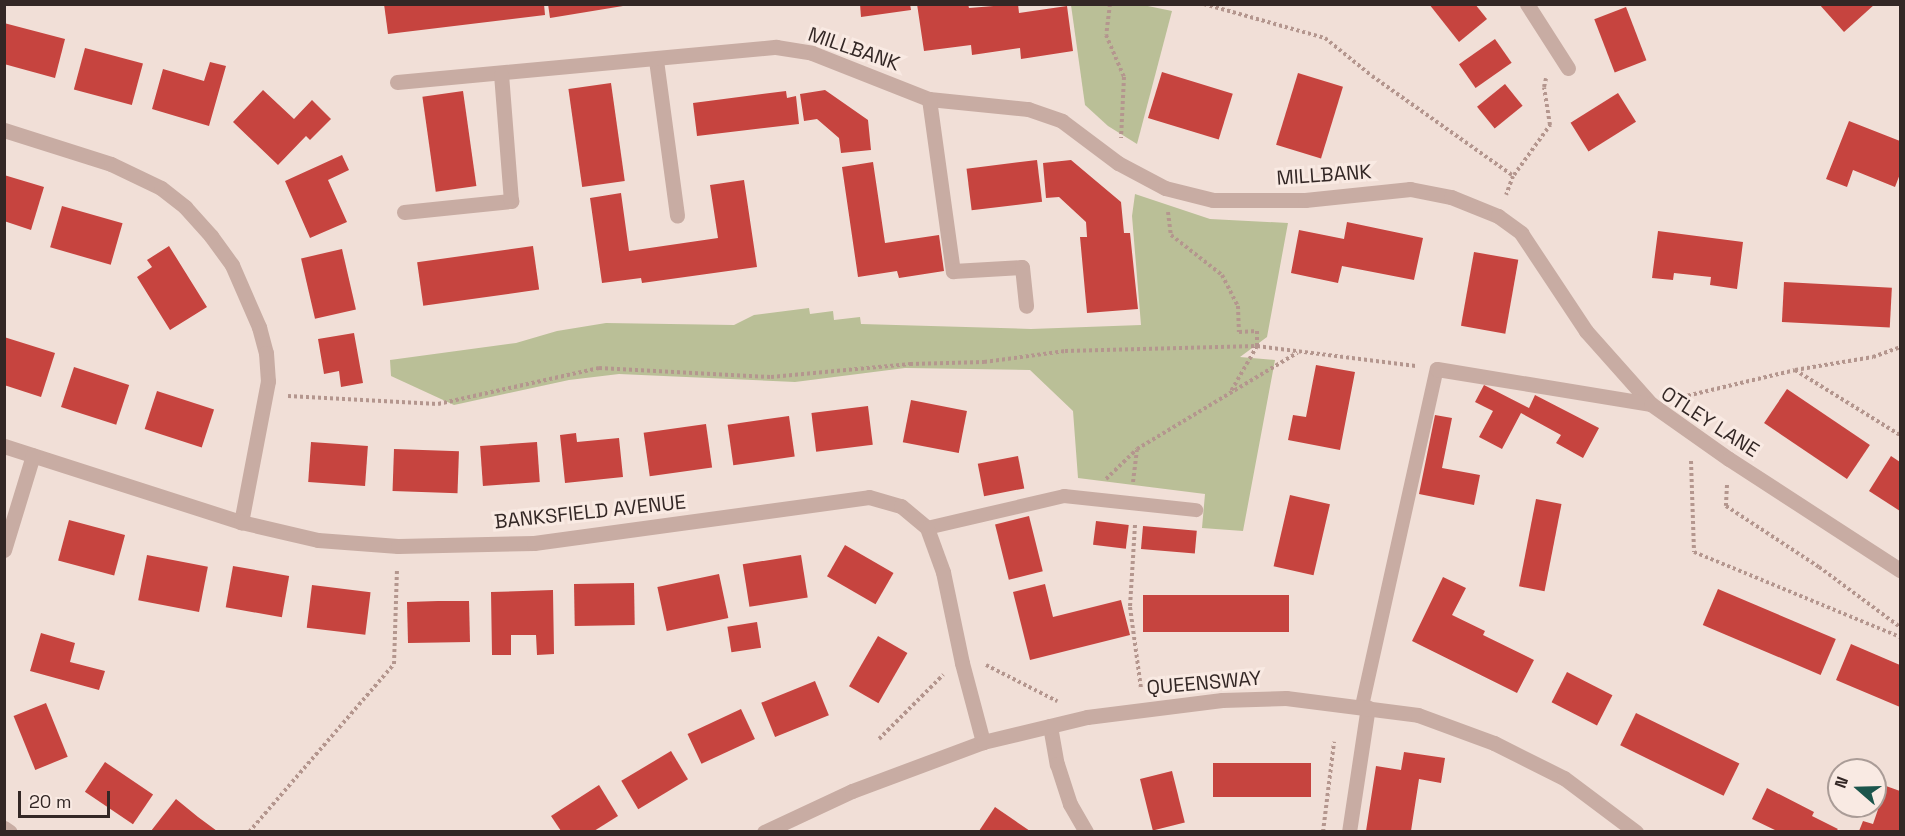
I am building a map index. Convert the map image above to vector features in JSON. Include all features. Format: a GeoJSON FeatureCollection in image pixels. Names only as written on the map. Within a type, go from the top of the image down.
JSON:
{"type":"FeatureCollection","features":[{"type":"Feature","properties":{"kind":"street"},"geometry":{"type":"LineString","coordinates":[[1527,4],[1568,68]]}},
{"type":"Feature","properties":{"kind":"street","name":"MILLBANK"},"geometry":{"type":"LineString","coordinates":[[397,82],[656,60],[776,47],[812,53],[929,99],[1028,109],[1062,121],[1118,163],[1165,188],[1213,200],[1305,200],[1410,189],[1451,197],[1498,216],[1521,233],[1586,331],[1651,404]]}},
{"type":"Feature","properties":{"kind":"street"},"geometry":{"type":"LineString","coordinates":[[656,60],[677,216]]}},
{"type":"Feature","properties":{"kind":"street"},"geometry":{"type":"LineString","coordinates":[[404,212],[511,201],[501,74]]}},
{"type":"Feature","properties":{"kind":"street"},"geometry":{"type":"LineString","coordinates":[[929,99],[953,271],[1022,267],[1026,306]]}},
{"type":"Feature","properties":{"kind":"street"},"geometry":{"type":"LineString","coordinates":[[4,130],[135,174],[161,188],[185,207],[211,236],[232,265],[249,298],[266,353],[266,395],[241,522]]}},
{"type":"Feature","properties":{"kind":"street","name":"OTLEY LANE"},"geometry":{"type":"LineString","coordinates":[[1437,369],[1651,404],[1729,459],[1900,570]]}},
{"type":"Feature","properties":{"kind":"street","name":"BANKSFIELD AVENUE"},"geometry":{"type":"LineString","coordinates":[[4,446],[241,522],[318,540],[398,546],[534,543],[869,497],[901,506],[927,528],[943,572],[962,663],[983,742]]}},
{"type":"Feature","properties":{"kind":"street"},"geometry":{"type":"LineString","coordinates":[[4,550],[33,455]]}},
{"type":"Feature","properties":{"kind":"street","name":"QUEENSWAY"},"geometry":{"type":"LineString","coordinates":[[764,831],[852,791],[983,742],[1087,717],[1222,700],[1286,698],[1418,715],[1494,743],[1564,778],[1636,831]]}},
{"type":"Feature","properties":{"kind":"street"},"geometry":{"type":"LineString","coordinates":[[1349,831],[1365,707]]}},
{"type":"Feature","properties":{"kind":"street"},"geometry":{"type":"LineString","coordinates":[[1050,726],[1057,764],[1070,804],[1086,831]]}},
{"type":"Feature","properties":{"kind":"street"},"geometry":{"type":"LineString","coordinates":[[4,828],[10,831]]}},
{"type":"Feature","properties":{"kind":"lane"},"geometry":{"type":"LineString","coordinates":[[1365,707],[1437,369]]}},
{"type":"Feature","properties":{"kind":"lane"},"geometry":{"type":"LineString","coordinates":[[927,528],[1064,496],[1196,510]]}},
{"type":"Feature","properties":{"kind":"path"},"geometry":{"type":"LineString","coordinates":[[1110,4],[1106,35],[1124,77],[1124,118],[1118,163]]}},
{"type":"Feature","properties":{"kind":"path"},"geometry":{"type":"LineString","coordinates":[[1204,4],[1325,38],[1372,76],[1514,176]]}},
{"type":"Feature","properties":{"kind":"path"},"geometry":{"type":"LineString","coordinates":[[1498,216],[1514,176],[1550,125],[1544,87],[1552,42]]}},
{"type":"Feature","properties":{"kind":"path"},"geometry":{"type":"LineString","coordinates":[[1165,188],[1171,235],[1222,275],[1238,306],[1239,332],[1257,332],[1257,346],[1230,393]]}},
{"type":"Feature","properties":{"kind":"path"},"geometry":{"type":"LineString","coordinates":[[266,395],[438,404],[599,368],[771,376],[910,364],[984,362],[1065,351],[1257,346],[1437,369]]}},
{"type":"Feature","properties":{"kind":"path"},"geometry":{"type":"LineString","coordinates":[[1651,404],[1795,369],[1873,357],[1900,347]]}},
{"type":"Feature","properties":{"kind":"path"},"geometry":{"type":"LineString","coordinates":[[1086,498],[1137,449],[1298,353]]}},
{"type":"Feature","properties":{"kind":"path"},"geometry":{"type":"LineString","coordinates":[[1795,369],[1900,435]]}},
{"type":"Feature","properties":{"kind":"path"},"geometry":{"type":"LineString","coordinates":[[1690,430],[1694,552],[1900,637]]}},
{"type":"Feature","properties":{"kind":"path"},"geometry":{"type":"LineString","coordinates":[[1137,449],[1130,607],[1143,709]]}},
{"type":"Feature","properties":{"kind":"path"},"geometry":{"type":"LineString","coordinates":[[1729,459],[1726,506],[1819,567],[1900,627]]}},
{"type":"Feature","properties":{"kind":"path"},"geometry":{"type":"LineString","coordinates":[[249,831],[394,664],[398,546]]}},
{"type":"Feature","properties":{"kind":"path"},"geometry":{"type":"LineString","coordinates":[[879,739],[951,667],[975,659],[1087,717]]}},
{"type":"Feature","properties":{"kind":"path"},"geometry":{"type":"LineString","coordinates":[[1323,831],[1334,742]]}},
{"type":"Feature","properties":{"kind":"green space"},"geometry":{"type":"Polygon","coordinates":[[[1071,5],[1143,5],[1172,11],[1137,144],[1108,126],[1085,105],[1071,5]]]}},
{"type":"Feature","properties":{"kind":"green space"},"geometry":{"type":"Polygon","coordinates":[[[1135,194],[1210,219],[1288,223],[1267,337],[1240,357],[1275,360],[1243,531],[1202,528],[1205,494],[1078,478],[1073,411],[1030,370],[905,368],[795,382],[619,374],[569,380],[454,405],[391,376],[390,360],[516,343],[557,331],[606,323],[734,325],[754,315],[809,308],[810,314],[833,311],[834,320],[860,317],[861,324],[1031,329],[1141,325],[1132,216],[1135,194]]]}},
{"type":"Feature","properties":{"kind":"building"},"geometry":{"type":"Polygon","coordinates":[[[384,4],[544,4],[545,15],[388,34],[384,4]]]}},
{"type":"Feature","properties":{"kind":"building"},"geometry":{"type":"Polygon","coordinates":[[[548,4],[623,4],[623,6],[550,18],[548,4]]]}},
{"type":"Feature","properties":{"kind":"building"},"geometry":{"type":"Polygon","coordinates":[[[860,4],[910,4],[911,10],[861,17],[860,4]]]}},
{"type":"Feature","properties":{"kind":"building"},"geometry":{"type":"Polygon","coordinates":[[[917,4],[968,4],[969,8],[1018,4],[1019,13],[1067,6],[1073,51],[1021,59],[1020,48],[972,55],[971,45],[924,51],[917,4]]]}},
{"type":"Feature","properties":{"kind":"building"},"geometry":{"type":"Polygon","coordinates":[[[1429,4],[1475,4],[1487,19],[1459,42],[1429,4]]]}},
{"type":"Feature","properties":{"kind":"building"},"geometry":{"type":"Polygon","coordinates":[[[1819,4],[1875,4],[1844,32],[1819,4]]]}},
{"type":"Feature","properties":{"kind":"building"},"geometry":{"type":"Polygon","coordinates":[[[1626,7],[1646,60],[1615,72],[1594,19],[1626,7]]]}},
{"type":"Feature","properties":{"kind":"building"},"geometry":{"type":"Polygon","coordinates":[[[4,23],[65,39],[55,78],[4,64],[4,23]]]}},
{"type":"Feature","properties":{"kind":"building"},"geometry":{"type":"Polygon","coordinates":[[[1495,39],[1512,63],[1476,88],[1459,64],[1495,39]]]}},
{"type":"Feature","properties":{"kind":"building"},"geometry":{"type":"Polygon","coordinates":[[[85,48],[143,64],[132,105],[74,90],[85,48]]]}},
{"type":"Feature","properties":{"kind":"building"},"geometry":{"type":"Polygon","coordinates":[[[210,62],[226,66],[209,126],[152,109],[163,69],[204,81],[210,62]]]}},
{"type":"Feature","properties":{"kind":"building"},"geometry":{"type":"Polygon","coordinates":[[[1162,72],[1233,94],[1219,140],[1148,118],[1162,72]]]}},
{"type":"Feature","properties":{"kind":"building"},"geometry":{"type":"Polygon","coordinates":[[[1298,73],[1343,87],[1321,158],[1276,145],[1298,73]]]}},
{"type":"Feature","properties":{"kind":"building"},"geometry":{"type":"Polygon","coordinates":[[[611,83],[625,181],[582,187],[568,89],[611,83]]]}},
{"type":"Feature","properties":{"kind":"building"},"geometry":{"type":"Polygon","coordinates":[[[1505,84],[1523,106],[1495,128],[1477,107],[1505,84]]]}},
{"type":"Feature","properties":{"kind":"building"},"geometry":{"type":"Polygon","coordinates":[[[263,90],[294,119],[312,100],[331,119],[310,140],[306,136],[278,165],[233,122],[263,90]]]}},
{"type":"Feature","properties":{"kind":"building"},"geometry":{"type":"Polygon","coordinates":[[[825,90],[868,120],[871,150],[841,153],[839,138],[817,119],[804,121],[800,94],[825,90]]]}},
{"type":"Feature","properties":{"kind":"building"},"geometry":{"type":"Polygon","coordinates":[[[463,91],[476,186],[436,192],[422,97],[463,91]]]}},
{"type":"Feature","properties":{"kind":"building"},"geometry":{"type":"Polygon","coordinates":[[[786,91],[787,98],[796,96],[799,124],[697,136],[693,103],[786,91]]]}},
{"type":"Feature","properties":{"kind":"building"},"geometry":{"type":"Polygon","coordinates":[[[1618,93],[1636,122],[1589,152],[1571,123],[1618,93]]]}},
{"type":"Feature","properties":{"kind":"building"},"geometry":{"type":"Polygon","coordinates":[[[1849,121],[1900,141],[1900,174],[1895,187],[1853,170],[1847,187],[1826,179],[1849,121]]]}},
{"type":"Feature","properties":{"kind":"building"},"geometry":{"type":"Polygon","coordinates":[[[342,155],[349,170],[328,180],[347,222],[310,238],[285,181],[342,155]]]}},
{"type":"Feature","properties":{"kind":"building"},"geometry":{"type":"Polygon","coordinates":[[[1037,160],[1042,202],[972,210],[967,169],[1037,160]]]}},
{"type":"Feature","properties":{"kind":"building"},"geometry":{"type":"Polygon","coordinates":[[[1071,160],[1121,202],[1124,233],[1130,233],[1138,309],[1087,313],[1080,237],[1087,237],[1086,222],[1059,197],[1046,198],[1043,163],[1071,160]]]}},
{"type":"Feature","properties":{"kind":"building"},"geometry":{"type":"Polygon","coordinates":[[[873,162],[885,243],[939,235],[944,271],[899,278],[897,271],[858,277],[842,167],[873,162]]]}},
{"type":"Feature","properties":{"kind":"building"},"geometry":{"type":"Polygon","coordinates":[[[4,175],[44,187],[31,230],[4,221],[4,175]]]}},
{"type":"Feature","properties":{"kind":"building"},"geometry":{"type":"Polygon","coordinates":[[[744,180],[757,267],[642,283],[641,278],[602,283],[590,198],[621,193],[629,251],[718,238],[710,185],[744,180]]]}},
{"type":"Feature","properties":{"kind":"building"},"geometry":{"type":"Polygon","coordinates":[[[62,206],[123,223],[111,265],[50,247],[62,206]]]}},
{"type":"Feature","properties":{"kind":"building"},"geometry":{"type":"Polygon","coordinates":[[[1347,222],[1423,238],[1414,280],[1342,266],[1338,283],[1291,273],[1299,230],[1344,239],[1347,222]]]}},
{"type":"Feature","properties":{"kind":"building"},"geometry":{"type":"Polygon","coordinates":[[[1658,231],[1743,242],[1737,289],[1710,285],[1711,277],[1674,273],[1673,280],[1652,278],[1658,231]]]}},
{"type":"Feature","properties":{"kind":"building"},"geometry":{"type":"Polygon","coordinates":[[[169,246],[207,307],[170,330],[137,277],[152,267],[147,260],[169,246]]]}},
{"type":"Feature","properties":{"kind":"building"},"geometry":{"type":"Polygon","coordinates":[[[533,246],[539,290],[423,306],[417,262],[533,246]]]}},
{"type":"Feature","properties":{"kind":"building"},"geometry":{"type":"Polygon","coordinates":[[[342,249],[356,309],[315,319],[301,258],[342,249]]]}},
{"type":"Feature","properties":{"kind":"building"},"geometry":{"type":"Polygon","coordinates":[[[1474,252],[1518,260],[1505,334],[1461,326],[1474,252]]]}},
{"type":"Feature","properties":{"kind":"building"},"geometry":{"type":"Polygon","coordinates":[[[1784,282],[1892,288],[1890,328],[1782,322],[1784,282]]]}},
{"type":"Feature","properties":{"kind":"building"},"geometry":{"type":"Polygon","coordinates":[[[354,333],[363,383],[341,387],[339,371],[324,374],[318,339],[354,333]]]}},
{"type":"Feature","properties":{"kind":"building"},"geometry":{"type":"Polygon","coordinates":[[[4,337],[55,353],[41,397],[4,385],[4,337]]]}},
{"type":"Feature","properties":{"kind":"building"},"geometry":{"type":"Polygon","coordinates":[[[1316,365],[1355,372],[1340,450],[1288,440],[1293,415],[1306,417],[1316,365]]]}},
{"type":"Feature","properties":{"kind":"building"},"geometry":{"type":"Polygon","coordinates":[[[74,367],[129,385],[116,425],[61,407],[74,367]]]}},
{"type":"Feature","properties":{"kind":"building"},"geometry":{"type":"Polygon","coordinates":[[[1484,385],[1529,408],[1535,395],[1599,428],[1583,458],[1556,443],[1561,435],[1521,413],[1502,449],[1479,437],[1493,411],[1475,402],[1484,385]]]}},
{"type":"Feature","properties":{"kind":"building"},"geometry":{"type":"Polygon","coordinates":[[[1787,389],[1870,445],[1847,479],[1764,423],[1787,389]]]}},
{"type":"Feature","properties":{"kind":"building"},"geometry":{"type":"Polygon","coordinates":[[[157,391],[214,410],[202,448],[145,429],[157,391]]]}},
{"type":"Feature","properties":{"kind":"building"},"geometry":{"type":"Polygon","coordinates":[[[911,400],[967,411],[959,453],[903,442],[911,400]]]}},
{"type":"Feature","properties":{"kind":"building"},"geometry":{"type":"Polygon","coordinates":[[[868,406],[873,445],[816,452],[811,413],[868,406]]]}},
{"type":"Feature","properties":{"kind":"building"},"geometry":{"type":"Polygon","coordinates":[[[1435,415],[1452,418],[1442,468],[1480,475],[1474,505],[1419,494],[1435,415]]]}},
{"type":"Feature","properties":{"kind":"building"},"geometry":{"type":"Polygon","coordinates":[[[789,416],[795,457],[733,465],[728,425],[789,416]]]}},
{"type":"Feature","properties":{"kind":"building"},"geometry":{"type":"Polygon","coordinates":[[[706,424],[712,468],[650,476],[644,433],[706,424]]]}},
{"type":"Feature","properties":{"kind":"building"},"geometry":{"type":"Polygon","coordinates":[[[576,433],[577,442],[619,438],[623,477],[565,483],[560,435],[576,433]]]}},
{"type":"Feature","properties":{"kind":"building"},"geometry":{"type":"Polygon","coordinates":[[[311,442],[368,446],[365,486],[308,482],[311,442]]]}},
{"type":"Feature","properties":{"kind":"building"},"geometry":{"type":"Polygon","coordinates":[[[537,442],[540,482],[483,486],[480,446],[537,442]]]}},
{"type":"Feature","properties":{"kind":"building"},"geometry":{"type":"Polygon","coordinates":[[[394,449],[459,451],[457,493],[393,491],[394,449]]]}},
{"type":"Feature","properties":{"kind":"building"},"geometry":{"type":"Polygon","coordinates":[[[1018,456],[1024,488],[984,496],[978,464],[1018,456]]]}},
{"type":"Feature","properties":{"kind":"building"},"geometry":{"type":"Polygon","coordinates":[[[1891,456],[1900,462],[1900,511],[1869,491],[1891,456]]]}},
{"type":"Feature","properties":{"kind":"building"},"geometry":{"type":"Polygon","coordinates":[[[1290,495],[1330,504],[1314,575],[1274,566],[1290,495]]]}},
{"type":"Feature","properties":{"kind":"building"},"geometry":{"type":"Polygon","coordinates":[[[1536,499],[1562,504],[1545,591],[1519,586],[1536,499]]]}},
{"type":"Feature","properties":{"kind":"building"},"geometry":{"type":"Polygon","coordinates":[[[1029,516],[1043,571],[1009,580],[995,524],[1029,516]]]}},
{"type":"Feature","properties":{"kind":"building"},"geometry":{"type":"Polygon","coordinates":[[[69,520],[125,535],[114,576],[58,561],[69,520]]]}},
{"type":"Feature","properties":{"kind":"building"},"geometry":{"type":"Polygon","coordinates":[[[1096,521],[1129,525],[1126,549],[1093,545],[1096,521]]]}},
{"type":"Feature","properties":{"kind":"building"},"geometry":{"type":"Polygon","coordinates":[[[1143,526],[1197,531],[1195,554],[1141,549],[1143,526]]]}},
{"type":"Feature","properties":{"kind":"building"},"geometry":{"type":"Polygon","coordinates":[[[845,545],[893,573],[875,604],[827,576],[845,545]]]}},
{"type":"Feature","properties":{"kind":"building"},"geometry":{"type":"Polygon","coordinates":[[[147,555],[208,567],[199,612],[138,600],[147,555]]]}},
{"type":"Feature","properties":{"kind":"building"},"geometry":{"type":"Polygon","coordinates":[[[801,555],[808,597],[749,607],[743,564],[801,555]]]}},
{"type":"Feature","properties":{"kind":"building"},"geometry":{"type":"Polygon","coordinates":[[[233,566],[289,576],[282,617],[226,607],[233,566]]]}},
{"type":"Feature","properties":{"kind":"building"},"geometry":{"type":"Polygon","coordinates":[[[719,574],[728,618],[667,631],[657,587],[719,574]]]}},
{"type":"Feature","properties":{"kind":"building"},"geometry":{"type":"Polygon","coordinates":[[[1443,577],[1466,588],[1452,615],[1485,631],[1483,635],[1534,660],[1517,693],[1412,641],[1443,577]]]}},
{"type":"Feature","properties":{"kind":"building"},"geometry":{"type":"Polygon","coordinates":[[[634,583],[635,625],[575,626],[574,584],[634,583]]]}},
{"type":"Feature","properties":{"kind":"building"},"geometry":{"type":"Polygon","coordinates":[[[1045,584],[1053,617],[1121,600],[1130,635],[1030,660],[1013,592],[1045,584]]]}},
{"type":"Feature","properties":{"kind":"building"},"geometry":{"type":"Polygon","coordinates":[[[312,585],[371,592],[365,635],[307,628],[312,585]]]}},
{"type":"Feature","properties":{"kind":"building"},"geometry":{"type":"Polygon","coordinates":[[[1718,589],[1836,639],[1821,675],[1703,625],[1718,589]]]}},
{"type":"Feature","properties":{"kind":"building"},"geometry":{"type":"Polygon","coordinates":[[[553,590],[554,654],[537,655],[536,635],[511,635],[511,655],[492,655],[491,592],[553,590]]]}},
{"type":"Feature","properties":{"kind":"building"},"geometry":{"type":"Polygon","coordinates":[[[1143,595],[1289,595],[1289,632],[1143,632],[1143,595]]]}},
{"type":"Feature","properties":{"kind":"building"},"geometry":{"type":"Polygon","coordinates":[[[469,601],[470,642],[408,643],[407,602],[469,601]]]}},
{"type":"Feature","properties":{"kind":"building"},"geometry":{"type":"Polygon","coordinates":[[[757,622],[761,648],[731,652],[727,627],[757,622]]]}},
{"type":"Feature","properties":{"kind":"building"},"geometry":{"type":"Polygon","coordinates":[[[41,633],[75,643],[70,662],[105,671],[99,690],[30,671],[41,633]]]}},
{"type":"Feature","properties":{"kind":"building"},"geometry":{"type":"Polygon","coordinates":[[[878,636],[907,653],[878,703],[849,686],[878,636]]]}},
{"type":"Feature","properties":{"kind":"building"},"geometry":{"type":"Polygon","coordinates":[[[1851,644],[1900,665],[1900,707],[1836,680],[1851,644]]]}},
{"type":"Feature","properties":{"kind":"building"},"geometry":{"type":"Polygon","coordinates":[[[1567,672],[1612,695],[1597,725],[1552,702],[1567,672]]]}},
{"type":"Feature","properties":{"kind":"building"},"geometry":{"type":"Polygon","coordinates":[[[815,681],[829,715],[775,737],[761,703],[815,681]]]}},
{"type":"Feature","properties":{"kind":"building"},"geometry":{"type":"Polygon","coordinates":[[[46,703],[68,757],[35,770],[14,716],[46,703]]]}},
{"type":"Feature","properties":{"kind":"building"},"geometry":{"type":"Polygon","coordinates":[[[741,709],[755,739],[701,764],[688,734],[741,709]]]}},
{"type":"Feature","properties":{"kind":"building"},"geometry":{"type":"Polygon","coordinates":[[[1636,713],[1739,763],[1724,796],[1620,745],[1636,713]]]}},
{"type":"Feature","properties":{"kind":"building"},"geometry":{"type":"Polygon","coordinates":[[[671,751],[688,779],[638,809],[621,781],[671,751]]]}},
{"type":"Feature","properties":{"kind":"building"},"geometry":{"type":"Polygon","coordinates":[[[1404,752],[1445,758],[1441,783],[1419,779],[1411,831],[1366,831],[1376,766],[1401,770],[1404,752]]]}},
{"type":"Feature","properties":{"kind":"building"},"geometry":{"type":"Polygon","coordinates":[[[105,762],[153,794],[133,824],[85,792],[105,762]]]}},
{"type":"Feature","properties":{"kind":"building"},"geometry":{"type":"Polygon","coordinates":[[[1213,763],[1311,763],[1311,797],[1213,797],[1213,763]]]}},
{"type":"Feature","properties":{"kind":"building"},"geometry":{"type":"Polygon","coordinates":[[[1172,771],[1185,822],[1153,830],[1140,779],[1172,771]]]}},
{"type":"Feature","properties":{"kind":"building"},"geometry":{"type":"Polygon","coordinates":[[[599,785],[618,816],[594,831],[561,831],[551,816],[599,785]]]}},
{"type":"Feature","properties":{"kind":"building"},"geometry":{"type":"Polygon","coordinates":[[[1887,786],[1900,791],[1900,831],[1859,831],[1863,821],[1873,824],[1875,818],[1887,818],[1887,786]]]}},
{"type":"Feature","properties":{"kind":"building"},"geometry":{"type":"Polygon","coordinates":[[[1767,788],[1814,812],[1812,816],[1838,829],[1836,831],[1777,831],[1752,819],[1767,788]]]}},
{"type":"Feature","properties":{"kind":"building"},"geometry":{"type":"Polygon","coordinates":[[[176,799],[198,817],[217,831],[151,831],[176,799]]]}},
{"type":"Feature","properties":{"kind":"building"},"geometry":{"type":"Polygon","coordinates":[[[995,807],[1030,831],[979,831],[995,807]]]}}]}
